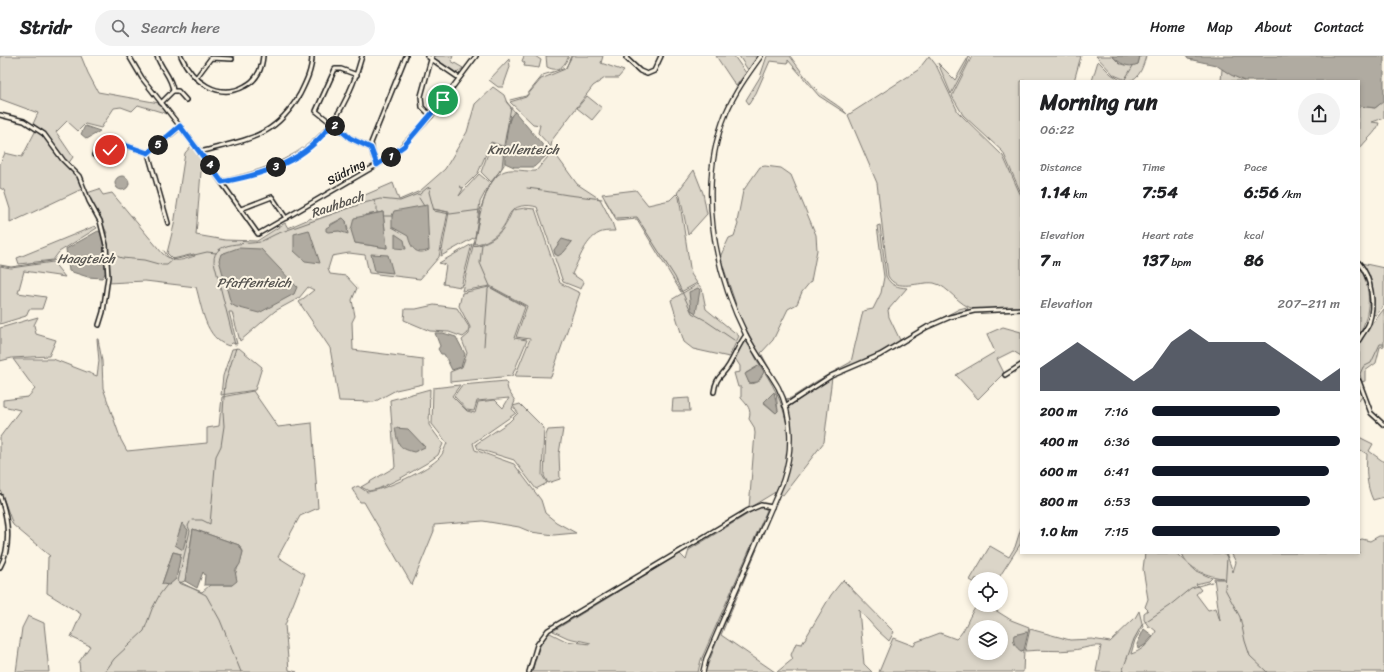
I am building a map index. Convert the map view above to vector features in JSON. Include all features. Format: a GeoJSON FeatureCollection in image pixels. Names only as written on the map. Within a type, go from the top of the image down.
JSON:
{"type":"FeatureCollection","features":[{"type":"Feature","properties":{"kind":"main road"},"geometry":{"type":"LineString","coordinates":[[703,672],[706,658],[772,507],[789,460],[790,434],[785,406],[778,388],[746,334],[731,303],[714,242],[711,205],[713,170],[720,128],[741,84],[761,56]]}},
{"type":"Feature","properties":{"kind":"street"},"geometry":{"type":"LineString","coordinates":[[129,56],[142,78],[200,152],[241,209],[272,196],[286,218]]}},
{"type":"Feature","properties":{"kind":"street"},"geometry":{"type":"LineString","coordinates":[[157,56],[161,65],[172,81],[172,91],[161,102]]}},
{"type":"Feature","properties":{"kind":"street"},"geometry":{"type":"LineString","coordinates":[[181,56],[189,71],[205,85],[229,92],[238,90],[254,80],[260,70],[263,56]]}},
{"type":"Feature","properties":{"kind":"street"},"geometry":{"type":"LineString","coordinates":[[200,152],[257,136],[280,121],[294,103],[308,78],[312,67],[312,56]]}},
{"type":"Feature","properties":{"kind":"street"},"geometry":{"type":"LineString","coordinates":[[222,182],[256,174],[293,159],[314,145],[332,123],[347,99],[357,74],[362,56]]}},
{"type":"Feature","properties":{"kind":"street"},"geometry":{"type":"LineString","coordinates":[[377,165],[371,148],[373,139],[406,56]]}},
{"type":"Feature","properties":{"kind":"street"},"geometry":{"type":"LineString","coordinates":[[427,56],[431,57],[459,78]]}},
{"type":"Feature","properties":{"kind":"street","name":"Südring"},"geometry":{"type":"LineString","coordinates":[[241,209],[258,234],[377,165],[404,146],[431,116],[476,56]]}},
{"type":"Feature","properties":{"kind":"street"},"geometry":{"type":"LineString","coordinates":[[627,57],[640,71],[647,74],[654,71],[661,56]]}},
{"type":"Feature","properties":{"kind":"street"},"geometry":{"type":"LineString","coordinates":[[431,57],[421,96],[422,107],[431,116]]}},
{"type":"Feature","properties":{"kind":"street"},"geometry":{"type":"LineString","coordinates":[[196,78],[211,58],[232,59]]}},
{"type":"Feature","properties":{"kind":"street"},"geometry":{"type":"LineString","coordinates":[[357,74],[341,69],[335,70],[316,111],[350,138],[371,148]]}},
{"type":"Feature","properties":{"kind":"street"},"geometry":{"type":"LineString","coordinates":[[172,91],[178,91],[186,100]]}},
{"type":"Feature","properties":{"kind":"street"},"geometry":{"type":"LineString","coordinates":[[0,115],[20,119],[38,129],[46,136],[66,164],[80,178],[89,201],[103,226],[108,278],[103,312],[98,325]]}},
{"type":"Feature","properties":{"kind":"street"},"geometry":{"type":"LineString","coordinates":[[148,153],[180,126]]}},
{"type":"Feature","properties":{"kind":"street"},"geometry":{"type":"LineString","coordinates":[[94,156],[98,156],[122,144],[148,153]]}},
{"type":"Feature","properties":{"kind":"street"},"geometry":{"type":"LineString","coordinates":[[148,153],[168,223]]}},
{"type":"Feature","properties":{"kind":"street"},"geometry":{"type":"LineString","coordinates":[[1360,265],[1368,278],[1371,300],[1369,325],[1360,338]]}},
{"type":"Feature","properties":{"kind":"street"},"geometry":{"type":"LineString","coordinates":[[785,406],[831,376],[880,355],[927,327],[950,317],[974,311],[1020,309]]}},
{"type":"Feature","properties":{"kind":"street"},"geometry":{"type":"LineString","coordinates":[[714,392],[715,381],[726,369],[736,348],[746,334]]}},
{"type":"Feature","properties":{"kind":"street"},"geometry":{"type":"LineString","coordinates":[[1006,375],[1020,366]]}},
{"type":"Feature","properties":{"kind":"street"},"geometry":{"type":"LineString","coordinates":[[1360,385],[1371,413],[1384,425]]}},
{"type":"Feature","properties":{"kind":"street"},"geometry":{"type":"LineString","coordinates":[[0,496],[5,513],[8,542],[0,567]]}},
{"type":"Feature","properties":{"kind":"street"},"geometry":{"type":"LineString","coordinates":[[529,672],[537,645],[548,630],[747,511],[761,505],[772,507]]}},
{"type":"Feature","properties":{"kind":"shaded area"},"geometry":{"type":"Polygon","coordinates":[[[0,56],[81,56],[98,92],[159,103],[168,114],[138,105],[132,111],[121,107],[114,108],[101,128],[85,124],[78,131],[67,121],[56,132],[73,157],[68,164],[44,132],[33,124],[38,113],[0,99],[0,56]]]}},
{"type":"Feature","properties":{"kind":"shaded area"},"geometry":{"type":"Polygon","coordinates":[[[431,56],[453,56],[451,61],[463,68],[457,73],[431,56]]]}},
{"type":"Feature","properties":{"kind":"shaded area"},"geometry":{"type":"Polygon","coordinates":[[[524,56],[535,56],[541,60],[539,68],[524,66],[525,63],[522,61],[524,56]]]}},
{"type":"Feature","properties":{"kind":"shaded area"},"geometry":{"type":"Polygon","coordinates":[[[546,56],[569,56],[561,68],[551,69],[547,67],[546,56]]]}},
{"type":"Feature","properties":{"kind":"shaded area"},"geometry":{"type":"Polygon","coordinates":[[[572,56],[603,56],[601,63],[624,71],[618,78],[605,78],[593,86],[552,140],[551,147],[538,133],[540,125],[533,124],[510,102],[526,97],[541,79],[565,69],[572,56]]]}},
{"type":"Feature","properties":{"kind":"shaded area"},"geometry":{"type":"Polygon","coordinates":[[[716,56],[734,56],[746,73],[736,86],[716,56]]]}},
{"type":"Feature","properties":{"kind":"shaded area"},"geometry":{"type":"Polygon","coordinates":[[[739,56],[755,56],[756,59],[748,70],[739,56]]]}},
{"type":"Feature","properties":{"kind":"shaded area"},"geometry":{"type":"Polygon","coordinates":[[[767,56],[790,56],[816,89],[847,114],[819,96],[788,60],[788,63],[770,61],[756,93],[749,104],[746,100],[760,77],[767,56]]]}},
{"type":"Feature","properties":{"kind":"shaded area"},"geometry":{"type":"Polygon","coordinates":[[[929,56],[936,65],[958,112],[1003,156],[1020,194],[1020,308],[992,310],[975,309],[964,304],[944,288],[934,283],[903,285],[892,281],[888,276],[877,183],[848,115],[918,70],[929,56]]]}},
{"type":"Feature","properties":{"kind":"shaded area"},"geometry":{"type":"Polygon","coordinates":[[[969,56],[951,94],[938,63],[955,80],[969,56]]]}},
{"type":"Feature","properties":{"kind":"shaded area"},"geometry":{"type":"Polygon","coordinates":[[[972,56],[1081,56],[1074,80],[1020,80],[1020,191],[1003,152],[963,115],[952,96],[972,56]]]}},
{"type":"Feature","properties":{"kind":"shaded area"},"geometry":{"type":"Polygon","coordinates":[[[1096,56],[1112,56],[1120,64],[1138,64],[1140,56],[1146,56],[1138,75],[1132,80],[1126,80],[1114,75],[1096,56]]]}},
{"type":"Feature","properties":{"kind":"shaded area"},"geometry":{"type":"Polygon","coordinates":[[[509,59],[510,67],[503,87],[498,87],[489,80],[509,59]]]}},
{"type":"Feature","properties":{"kind":"shaded area"},"geometry":{"type":"Polygon","coordinates":[[[1098,61],[1111,74],[1120,80],[1092,80],[1098,61]]]}},
{"type":"Feature","properties":{"kind":"shaded area"},"geometry":{"type":"Polygon","coordinates":[[[1222,69],[1242,80],[1221,80],[1222,69]]]}},
{"type":"Feature","properties":{"kind":"shaded area"},"geometry":{"type":"Polygon","coordinates":[[[493,87],[504,95],[507,103],[515,112],[510,117],[505,147],[491,142],[478,173],[463,188],[459,186],[463,189],[459,196],[479,174],[490,183],[480,202],[475,237],[441,256],[449,212],[433,209],[448,212],[439,257],[420,279],[369,273],[365,255],[349,253],[332,256],[328,269],[330,274],[346,276],[357,288],[352,300],[355,316],[352,322],[353,350],[423,359],[423,384],[396,390],[374,402],[339,401],[330,348],[299,302],[314,290],[308,287],[299,298],[275,311],[240,341],[232,312],[229,312],[237,344],[232,343],[229,346],[215,337],[210,330],[203,313],[196,287],[145,281],[108,283],[108,257],[105,234],[107,233],[87,193],[99,189],[103,195],[112,193],[163,254],[172,259],[175,260],[182,260],[195,256],[194,254],[173,259],[167,253],[174,225],[185,153],[192,145],[202,159],[196,235],[225,240],[257,241],[285,223],[288,228],[393,183],[399,200],[420,191],[445,169],[467,132],[475,104],[493,87]],[[383,212],[365,215],[355,243],[387,248],[383,212]],[[343,218],[329,225],[335,231],[348,230],[346,221],[343,218]]]}},
{"type":"Feature","properties":{"kind":"shaded area"},"geometry":{"type":"Polygon","coordinates":[[[587,96],[602,108],[592,120],[577,108],[587,96]]]}},
{"type":"Feature","properties":{"kind":"shaded area"},"geometry":{"type":"Polygon","coordinates":[[[1384,101],[1384,118],[1372,122],[1379,123],[1378,127],[1360,149],[1360,106],[1375,108],[1384,101]]]}},
{"type":"Feature","properties":{"kind":"shaded area"},"geometry":{"type":"Polygon","coordinates":[[[36,130],[65,165],[77,176],[82,189],[10,223],[10,209],[4,190],[0,188],[0,164],[5,153],[22,157],[36,130]]]}},
{"type":"Feature","properties":{"kind":"shaded area"},"geometry":{"type":"Polygon","coordinates":[[[492,143],[504,148],[502,168],[491,182],[481,172],[492,143]]]}},
{"type":"Feature","properties":{"kind":"shaded area"},"geometry":{"type":"Polygon","coordinates":[[[553,151],[577,184],[600,199],[615,231],[604,232],[596,235],[587,244],[572,274],[584,282],[581,289],[563,282],[537,207],[517,207],[511,212],[504,226],[497,233],[486,241],[474,244],[483,203],[492,182],[498,175],[509,170],[536,171],[553,151]]]}},
{"type":"Feature","properties":{"kind":"shaded area"},"geometry":{"type":"Polygon","coordinates":[[[765,166],[781,168],[791,175],[816,235],[817,250],[811,281],[802,292],[797,304],[788,309],[773,340],[761,353],[786,399],[791,398],[817,381],[851,362],[863,311],[873,309],[881,293],[884,277],[877,226],[880,225],[886,276],[890,282],[895,285],[907,288],[888,310],[889,317],[900,340],[959,309],[967,307],[968,309],[943,319],[886,351],[826,377],[790,400],[785,400],[741,320],[720,257],[729,238],[734,236],[738,224],[737,222],[743,191],[760,167],[765,166]]]}},
{"type":"Feature","properties":{"kind":"shaded area"},"geometry":{"type":"Polygon","coordinates":[[[694,170],[703,193],[707,214],[688,235],[680,196],[677,193],[694,170]]]}},
{"type":"Feature","properties":{"kind":"shaded area"},"geometry":{"type":"Polygon","coordinates":[[[636,190],[648,205],[670,200],[676,194],[679,197],[691,274],[697,283],[681,292],[637,219],[617,221],[602,194],[636,190]]]}},
{"type":"Feature","properties":{"kind":"shaded area"},"geometry":{"type":"Polygon","coordinates":[[[525,208],[535,209],[560,283],[580,293],[551,377],[515,376],[530,339],[516,337],[527,306],[490,286],[462,291],[473,246],[488,241],[496,236],[507,222],[513,210],[525,208]]]}},
{"type":"Feature","properties":{"kind":"shaded area"},"geometry":{"type":"Polygon","coordinates":[[[95,226],[97,228],[59,252],[53,260],[19,264],[17,258],[95,226]]]}},
{"type":"Feature","properties":{"kind":"shaded area"},"geometry":{"type":"Polygon","coordinates":[[[472,244],[461,287],[443,284],[446,265],[439,263],[472,244]]]}},
{"type":"Feature","properties":{"kind":"shaded area"},"geometry":{"type":"Polygon","coordinates":[[[53,262],[65,277],[24,271],[18,293],[46,297],[42,309],[29,309],[26,316],[0,324],[0,266],[11,268],[53,262]]]}},
{"type":"Feature","properties":{"kind":"shaded area"},"geometry":{"type":"Polygon","coordinates":[[[1361,263],[1384,268],[1384,305],[1376,315],[1372,314],[1373,293],[1371,281],[1366,269],[1361,263]]]}},
{"type":"Feature","properties":{"kind":"shaded area"},"geometry":{"type":"Polygon","coordinates":[[[1360,269],[1368,292],[1368,310],[1360,334],[1360,269]]]}},
{"type":"Feature","properties":{"kind":"shaded area"},"geometry":{"type":"Polygon","coordinates":[[[698,284],[702,289],[706,309],[739,336],[729,357],[693,349],[684,342],[671,300],[698,284]]]}},
{"type":"Feature","properties":{"kind":"shaded area"},"geometry":{"type":"Polygon","coordinates":[[[489,287],[525,307],[514,338],[527,340],[512,376],[450,382],[450,372],[462,367],[467,353],[462,340],[469,334],[470,327],[459,306],[462,293],[489,287]]]}},
{"type":"Feature","properties":{"kind":"shaded area"},"geometry":{"type":"Polygon","coordinates":[[[434,305],[457,308],[469,327],[468,333],[463,337],[449,332],[430,331],[404,320],[405,309],[416,309],[434,305]]]}},
{"type":"Feature","properties":{"kind":"shaded area"},"geometry":{"type":"Polygon","coordinates":[[[1384,309],[1384,346],[1380,347],[1376,363],[1365,371],[1365,381],[1361,382],[1360,378],[1360,339],[1384,309]]]}},
{"type":"Feature","properties":{"kind":"shaded area"},"geometry":{"type":"Polygon","coordinates":[[[38,317],[34,325],[36,334],[56,340],[49,356],[12,358],[0,361],[0,328],[38,317]]]}},
{"type":"Feature","properties":{"kind":"shaded area"},"geometry":{"type":"Polygon","coordinates":[[[1003,327],[1020,332],[1020,355],[1013,351],[997,359],[1004,373],[978,399],[956,375],[995,352],[987,334],[1003,327]]]}},
{"type":"Feature","properties":{"kind":"shaded area"},"geometry":{"type":"Polygon","coordinates":[[[97,339],[102,361],[103,388],[121,440],[127,451],[207,443],[207,428],[219,426],[222,397],[253,391],[278,427],[312,423],[318,508],[300,516],[278,557],[305,574],[285,625],[289,670],[297,672],[80,672],[79,662],[90,646],[71,637],[81,614],[47,593],[48,557],[50,556],[13,525],[0,489],[0,437],[20,410],[3,406],[3,400],[28,397],[35,389],[13,359],[53,359],[97,376],[99,361],[97,339]],[[193,529],[185,581],[179,583],[202,592],[210,585],[232,585],[243,551],[239,545],[193,529]],[[173,552],[162,584],[181,554],[173,552]]]}},
{"type":"Feature","properties":{"kind":"shaded area"},"geometry":{"type":"Polygon","coordinates":[[[743,340],[750,346],[760,365],[746,373],[749,383],[752,384],[757,382],[764,372],[761,366],[777,393],[787,424],[787,455],[777,491],[749,508],[755,433],[754,427],[749,419],[750,412],[747,405],[741,398],[741,387],[738,387],[734,373],[740,372],[740,366],[734,357],[743,340]],[[776,393],[772,394],[764,403],[776,413],[778,411],[776,393]]]}},
{"type":"Feature","properties":{"kind":"shaded area"},"geometry":{"type":"Polygon","coordinates":[[[239,348],[262,367],[255,390],[221,395],[223,376],[232,349],[239,348]]]}},
{"type":"Feature","properties":{"kind":"shaded area"},"geometry":{"type":"Polygon","coordinates":[[[832,377],[824,442],[783,495],[779,493],[789,462],[791,441],[787,408],[832,377]]]}},
{"type":"Feature","properties":{"kind":"shaded area"},"geometry":{"type":"Polygon","coordinates":[[[506,381],[508,390],[515,401],[512,409],[516,413],[473,443],[475,450],[514,464],[541,500],[545,513],[556,522],[576,533],[554,535],[531,532],[519,527],[483,521],[434,525],[434,531],[412,585],[364,502],[360,502],[352,489],[358,486],[367,492],[384,488],[406,479],[426,468],[441,456],[447,443],[432,424],[433,388],[460,385],[452,396],[467,411],[475,413],[478,402],[495,400],[503,408],[509,398],[477,401],[474,411],[467,410],[454,396],[462,385],[506,381]]]}},
{"type":"Feature","properties":{"kind":"shaded area"},"geometry":{"type":"Polygon","coordinates":[[[430,389],[429,425],[443,444],[438,455],[401,478],[378,489],[369,491],[361,487],[395,467],[390,400],[430,389]]]}},
{"type":"Feature","properties":{"kind":"shaded area"},"geometry":{"type":"Polygon","coordinates":[[[689,398],[690,411],[672,411],[673,399],[689,398]]]}},
{"type":"Feature","properties":{"kind":"shaded area"},"geometry":{"type":"Polygon","coordinates":[[[520,404],[544,428],[542,475],[547,483],[536,489],[514,460],[478,449],[476,444],[509,422],[518,413],[513,406],[520,404]]]}},
{"type":"Feature","properties":{"kind":"shaded area"},"geometry":{"type":"Polygon","coordinates":[[[563,429],[559,454],[560,479],[548,483],[544,476],[546,435],[548,430],[563,429]]]}},
{"type":"Feature","properties":{"kind":"shaded area"},"geometry":{"type":"Polygon","coordinates":[[[1360,438],[1373,444],[1369,451],[1384,462],[1384,497],[1373,500],[1367,477],[1367,454],[1360,450],[1360,438]]]}},
{"type":"Feature","properties":{"kind":"shaded area"},"geometry":{"type":"Polygon","coordinates":[[[761,506],[767,510],[701,660],[698,672],[532,672],[540,646],[550,633],[566,641],[590,644],[591,643],[568,638],[553,631],[680,554],[686,560],[689,550],[761,506]]]}},
{"type":"Feature","properties":{"kind":"shaded area"},"geometry":{"type":"Polygon","coordinates":[[[1020,531],[1020,545],[1002,572],[975,572],[990,546],[1009,557],[1015,547],[1020,531]]]}},
{"type":"Feature","properties":{"kind":"shaded area"},"geometry":{"type":"Polygon","coordinates":[[[1379,536],[1384,536],[1384,672],[1096,672],[1101,646],[1067,651],[1025,651],[1030,629],[1070,640],[1092,639],[1110,642],[1135,618],[1139,611],[1143,627],[1135,640],[1131,654],[1143,648],[1156,631],[1149,627],[1144,620],[1144,613],[1148,610],[1145,607],[1148,599],[1143,569],[1145,554],[1178,554],[1196,571],[1212,578],[1209,581],[1196,584],[1201,590],[1196,594],[1208,610],[1216,608],[1220,621],[1214,578],[1224,578],[1212,576],[1199,571],[1189,564],[1182,554],[1226,554],[1233,572],[1236,562],[1232,554],[1360,554],[1360,540],[1370,541],[1379,536]]]}},
{"type":"Feature","properties":{"kind":"shaded area"},"geometry":{"type":"Polygon","coordinates":[[[757,549],[721,635],[775,672],[705,672],[718,638],[757,549]]]}},
{"type":"Feature","properties":{"kind":"shaded area"},"geometry":{"type":"Polygon","coordinates":[[[843,580],[894,632],[889,641],[859,610],[864,664],[872,672],[777,672],[793,659],[791,655],[796,643],[802,644],[831,595],[843,580]]]}},
{"type":"Feature","properties":{"kind":"shaded area"},"geometry":{"type":"Polygon","coordinates":[[[998,612],[1011,620],[1029,627],[1028,633],[1026,632],[1021,651],[1024,650],[1023,672],[879,672],[893,638],[914,646],[916,642],[940,633],[956,639],[963,631],[968,621],[968,660],[1008,660],[1008,620],[968,620],[972,613],[998,612]]]}},
{"type":"Feature","properties":{"kind":"shaded area"},"geometry":{"type":"Polygon","coordinates":[[[28,616],[44,623],[49,672],[16,672],[22,628],[28,616]]]}},
{"type":"Feature","properties":{"kind":"water"},"geometry":{"type":"Polygon","coordinates":[[[1112,56],[1140,56],[1138,64],[1127,66],[1112,56]]]}},
{"type":"Feature","properties":{"kind":"water"},"geometry":{"type":"Polygon","coordinates":[[[1186,56],[1384,56],[1384,101],[1375,108],[1360,106],[1360,80],[1242,80],[1216,65],[1188,59],[1186,56]]]}},
{"type":"Feature","properties":{"kind":"water","name":"Knollenteich"},"geometry":{"type":"Polygon","coordinates":[[[515,112],[546,149],[547,155],[534,167],[514,167],[505,163],[508,127],[512,115],[515,112]]]}},
{"type":"Feature","properties":{"kind":"water"},"geometry":{"type":"Polygon","coordinates":[[[85,126],[100,131],[87,139],[81,134],[85,126]]]}},
{"type":"Feature","properties":{"kind":"water"},"geometry":{"type":"Polygon","coordinates":[[[119,176],[125,176],[129,180],[129,186],[125,190],[119,190],[115,186],[115,180],[119,176]]]}},
{"type":"Feature","properties":{"kind":"water"},"geometry":{"type":"Polygon","coordinates":[[[427,205],[429,250],[421,252],[415,250],[408,236],[392,227],[392,216],[394,211],[427,205]]]}},
{"type":"Feature","properties":{"kind":"water"},"geometry":{"type":"Polygon","coordinates":[[[383,212],[387,248],[355,243],[351,230],[354,218],[383,212]]]}},
{"type":"Feature","properties":{"kind":"water"},"geometry":{"type":"Polygon","coordinates":[[[343,218],[346,221],[348,234],[339,231],[326,231],[326,228],[343,218]]]}},
{"type":"Feature","properties":{"kind":"water"},"geometry":{"type":"Polygon","coordinates":[[[309,230],[320,263],[305,261],[294,251],[294,234],[309,230]]]}},
{"type":"Feature","properties":{"kind":"water","name":"Haagteich"},"geometry":{"type":"Polygon","coordinates":[[[98,231],[102,233],[106,272],[102,278],[88,277],[69,271],[66,249],[98,231]]]}},
{"type":"Feature","properties":{"kind":"water"},"geometry":{"type":"Polygon","coordinates":[[[395,234],[404,240],[406,249],[395,248],[395,234]]]}},
{"type":"Feature","properties":{"kind":"water"},"geometry":{"type":"Polygon","coordinates":[[[562,239],[572,242],[564,252],[558,256],[555,254],[554,250],[562,239]]]}},
{"type":"Feature","properties":{"kind":"water","name":"Pfaffenteich"},"geometry":{"type":"Polygon","coordinates":[[[238,248],[261,249],[297,287],[294,294],[259,313],[236,307],[231,304],[219,260],[221,254],[238,248]]]}},
{"type":"Feature","properties":{"kind":"water"},"geometry":{"type":"Polygon","coordinates":[[[371,254],[388,255],[393,273],[375,271],[371,254]]]}},
{"type":"Feature","properties":{"kind":"water"},"geometry":{"type":"Polygon","coordinates":[[[698,288],[700,290],[696,313],[691,310],[689,292],[698,288]]]}},
{"type":"Feature","properties":{"kind":"water"},"geometry":{"type":"Polygon","coordinates":[[[435,333],[443,333],[456,337],[465,354],[461,367],[452,370],[444,354],[441,354],[438,349],[440,346],[435,333]]]}},
{"type":"Feature","properties":{"kind":"water"},"geometry":{"type":"Polygon","coordinates":[[[760,365],[764,372],[758,382],[749,383],[745,374],[760,365]]]}},
{"type":"Feature","properties":{"kind":"water"},"geometry":{"type":"Polygon","coordinates":[[[774,392],[778,411],[776,413],[764,402],[774,392]]]}},
{"type":"Feature","properties":{"kind":"water"},"geometry":{"type":"Polygon","coordinates":[[[395,428],[408,429],[425,447],[414,452],[404,449],[399,444],[395,428]]]}},
{"type":"Feature","properties":{"kind":"water"},"geometry":{"type":"Polygon","coordinates":[[[182,523],[188,530],[183,550],[175,545],[182,523]]]}},
{"type":"Feature","properties":{"kind":"water"},"geometry":{"type":"Polygon","coordinates":[[[193,529],[239,545],[243,552],[240,564],[235,571],[237,581],[232,585],[204,585],[205,575],[203,572],[197,588],[185,581],[193,529]]]}},
{"type":"Feature","properties":{"kind":"water"},"geometry":{"type":"Polygon","coordinates":[[[173,552],[181,554],[176,579],[169,585],[162,584],[173,552]]]}},
{"type":"Feature","properties":{"kind":"water"},"geometry":{"type":"Polygon","coordinates":[[[1144,629],[1153,636],[1145,645],[1138,649],[1137,644],[1144,629]]]}},
{"type":"Feature","properties":{"kind":"water"},"geometry":{"type":"Polygon","coordinates":[[[1026,632],[1028,633],[1024,650],[1021,651],[1015,644],[1014,635],[1026,632]]]}},
{"type":"Feature","properties":{"kind":"waterway"},"geometry":{"type":"LineString","coordinates":[[510,100],[526,96],[543,75],[566,68],[571,56]]}},
{"type":"Feature","properties":{"kind":"waterway"},"geometry":{"type":"LineString","coordinates":[[1125,79],[1133,66]]}},
{"type":"Feature","properties":{"kind":"waterway"},"geometry":{"type":"LineString","coordinates":[[420,194],[427,188],[431,187],[429,192],[434,211],[450,214],[480,210],[489,186],[504,165],[504,145],[511,107],[506,101]]}},
{"type":"Feature","properties":{"kind":"waterway"},"geometry":{"type":"LineString","coordinates":[[527,188],[542,190]]}},
{"type":"Feature","properties":{"kind":"waterway"},"geometry":{"type":"LineString","coordinates":[[544,191],[602,199]]}},
{"type":"Feature","properties":{"kind":"waterway","name":"Rauhbach"},"geometry":{"type":"LineString","coordinates":[[262,241],[276,234],[364,203],[380,199],[400,201],[418,194],[420,195]]}},
{"type":"Feature","properties":{"kind":"waterway","name":"Rauhbach"},"geometry":{"type":"LineString","coordinates":[[419,198],[424,206]]}},
{"type":"Feature","properties":{"kind":"waterway"},"geometry":{"type":"LineString","coordinates":[[605,200],[615,216]]}},
{"type":"Feature","properties":{"kind":"waterway","name":"Rauhbach"},"geometry":{"type":"LineString","coordinates":[[374,201],[376,205]]}},
{"type":"Feature","properties":{"kind":"waterway"},"geometry":{"type":"LineString","coordinates":[[377,207],[377,213]]}},
{"type":"Feature","properties":{"kind":"waterway"},"geometry":{"type":"LineString","coordinates":[[475,238],[480,211]]}},
{"type":"Feature","properties":{"kind":"waterway"},"geometry":{"type":"LineString","coordinates":[[384,216],[392,216]]}},
{"type":"Feature","properties":{"kind":"waterway"},"geometry":{"type":"LineString","coordinates":[[617,218],[637,217],[641,223]]}},
{"type":"Feature","properties":{"kind":"waterway"},"geometry":{"type":"LineString","coordinates":[[642,225],[675,277],[692,313],[705,320]]}},
{"type":"Feature","properties":{"kind":"waterway"},"geometry":{"type":"LineString","coordinates":[[214,261],[215,254],[225,247],[260,242]]}},
{"type":"Feature","properties":{"kind":"waterway"},"geometry":{"type":"LineString","coordinates":[[474,242],[473,246],[482,244],[480,263],[490,286],[488,289],[484,346]]}},
{"type":"Feature","properties":{"kind":"waterway"},"geometry":{"type":"LineString","coordinates":[[164,251],[169,258],[173,260]]}},
{"type":"Feature","properties":{"kind":"waterway","name":"Rauhbach"},"geometry":{"type":"LineString","coordinates":[[110,254],[122,258],[144,260],[167,265],[173,260],[207,252],[216,253]]}},
{"type":"Feature","properties":{"kind":"waterway","name":"Rauhbach"},"geometry":{"type":"LineString","coordinates":[[0,265],[11,267],[58,260]]}},
{"type":"Feature","properties":{"kind":"waterway"},"geometry":{"type":"LineString","coordinates":[[214,262],[235,345]]}},
{"type":"Feature","properties":{"kind":"waterway"},"geometry":{"type":"LineString","coordinates":[[492,288],[525,306]]}},
{"type":"Feature","properties":{"kind":"waterway"},"geometry":{"type":"LineString","coordinates":[[706,321],[734,340]]}},
{"type":"Feature","properties":{"kind":"waterway"},"geometry":{"type":"LineString","coordinates":[[1364,392],[1360,374],[1363,367],[1371,363],[1380,344],[1384,344]]}},
{"type":"Feature","properties":{"kind":"waterway"},"geometry":{"type":"LineString","coordinates":[[193,520],[202,520],[210,524],[216,456],[221,446],[224,426],[223,412],[225,383],[236,348]]}},
{"type":"Feature","properties":{"kind":"waterway"},"geometry":{"type":"LineString","coordinates":[[1360,400],[1363,395]]}},
{"type":"Feature","properties":{"kind":"waterway"},"geometry":{"type":"LineString","coordinates":[[190,522],[188,526],[190,531],[178,581],[206,595],[220,620],[241,672]]}},
{"type":"Feature","properties":{"kind":"waterway"},"geometry":{"type":"LineString","coordinates":[[1225,554],[1227,557],[1225,589],[1240,617],[1250,656],[1267,672]]}},
{"type":"Feature","properties":{"kind":"waterway"},"geometry":{"type":"LineString","coordinates":[[1216,579],[1225,579]]}},
{"type":"Feature","properties":{"kind":"waterway"},"geometry":{"type":"LineString","coordinates":[[1145,622],[1169,606],[1191,588],[1212,582]]}},
{"type":"Feature","properties":{"kind":"waterway"},"geometry":{"type":"LineString","coordinates":[[105,672],[114,659],[144,631],[152,609],[167,585]]}},
{"type":"Feature","properties":{"kind":"waterway"},"geometry":{"type":"LineString","coordinates":[[1122,672],[1134,639],[1143,623]]}},
{"type":"Feature","properties":{"kind":"route"},"geometry":{"type":"LineString","coordinates":[[110,150],[122,144],[148,153],[180,126],[222,182],[256,174],[284,164],[301,155],[320,139],[332,123],[350,138],[371,148],[377,165],[394,155],[404,146],[443,100]]}}]}
